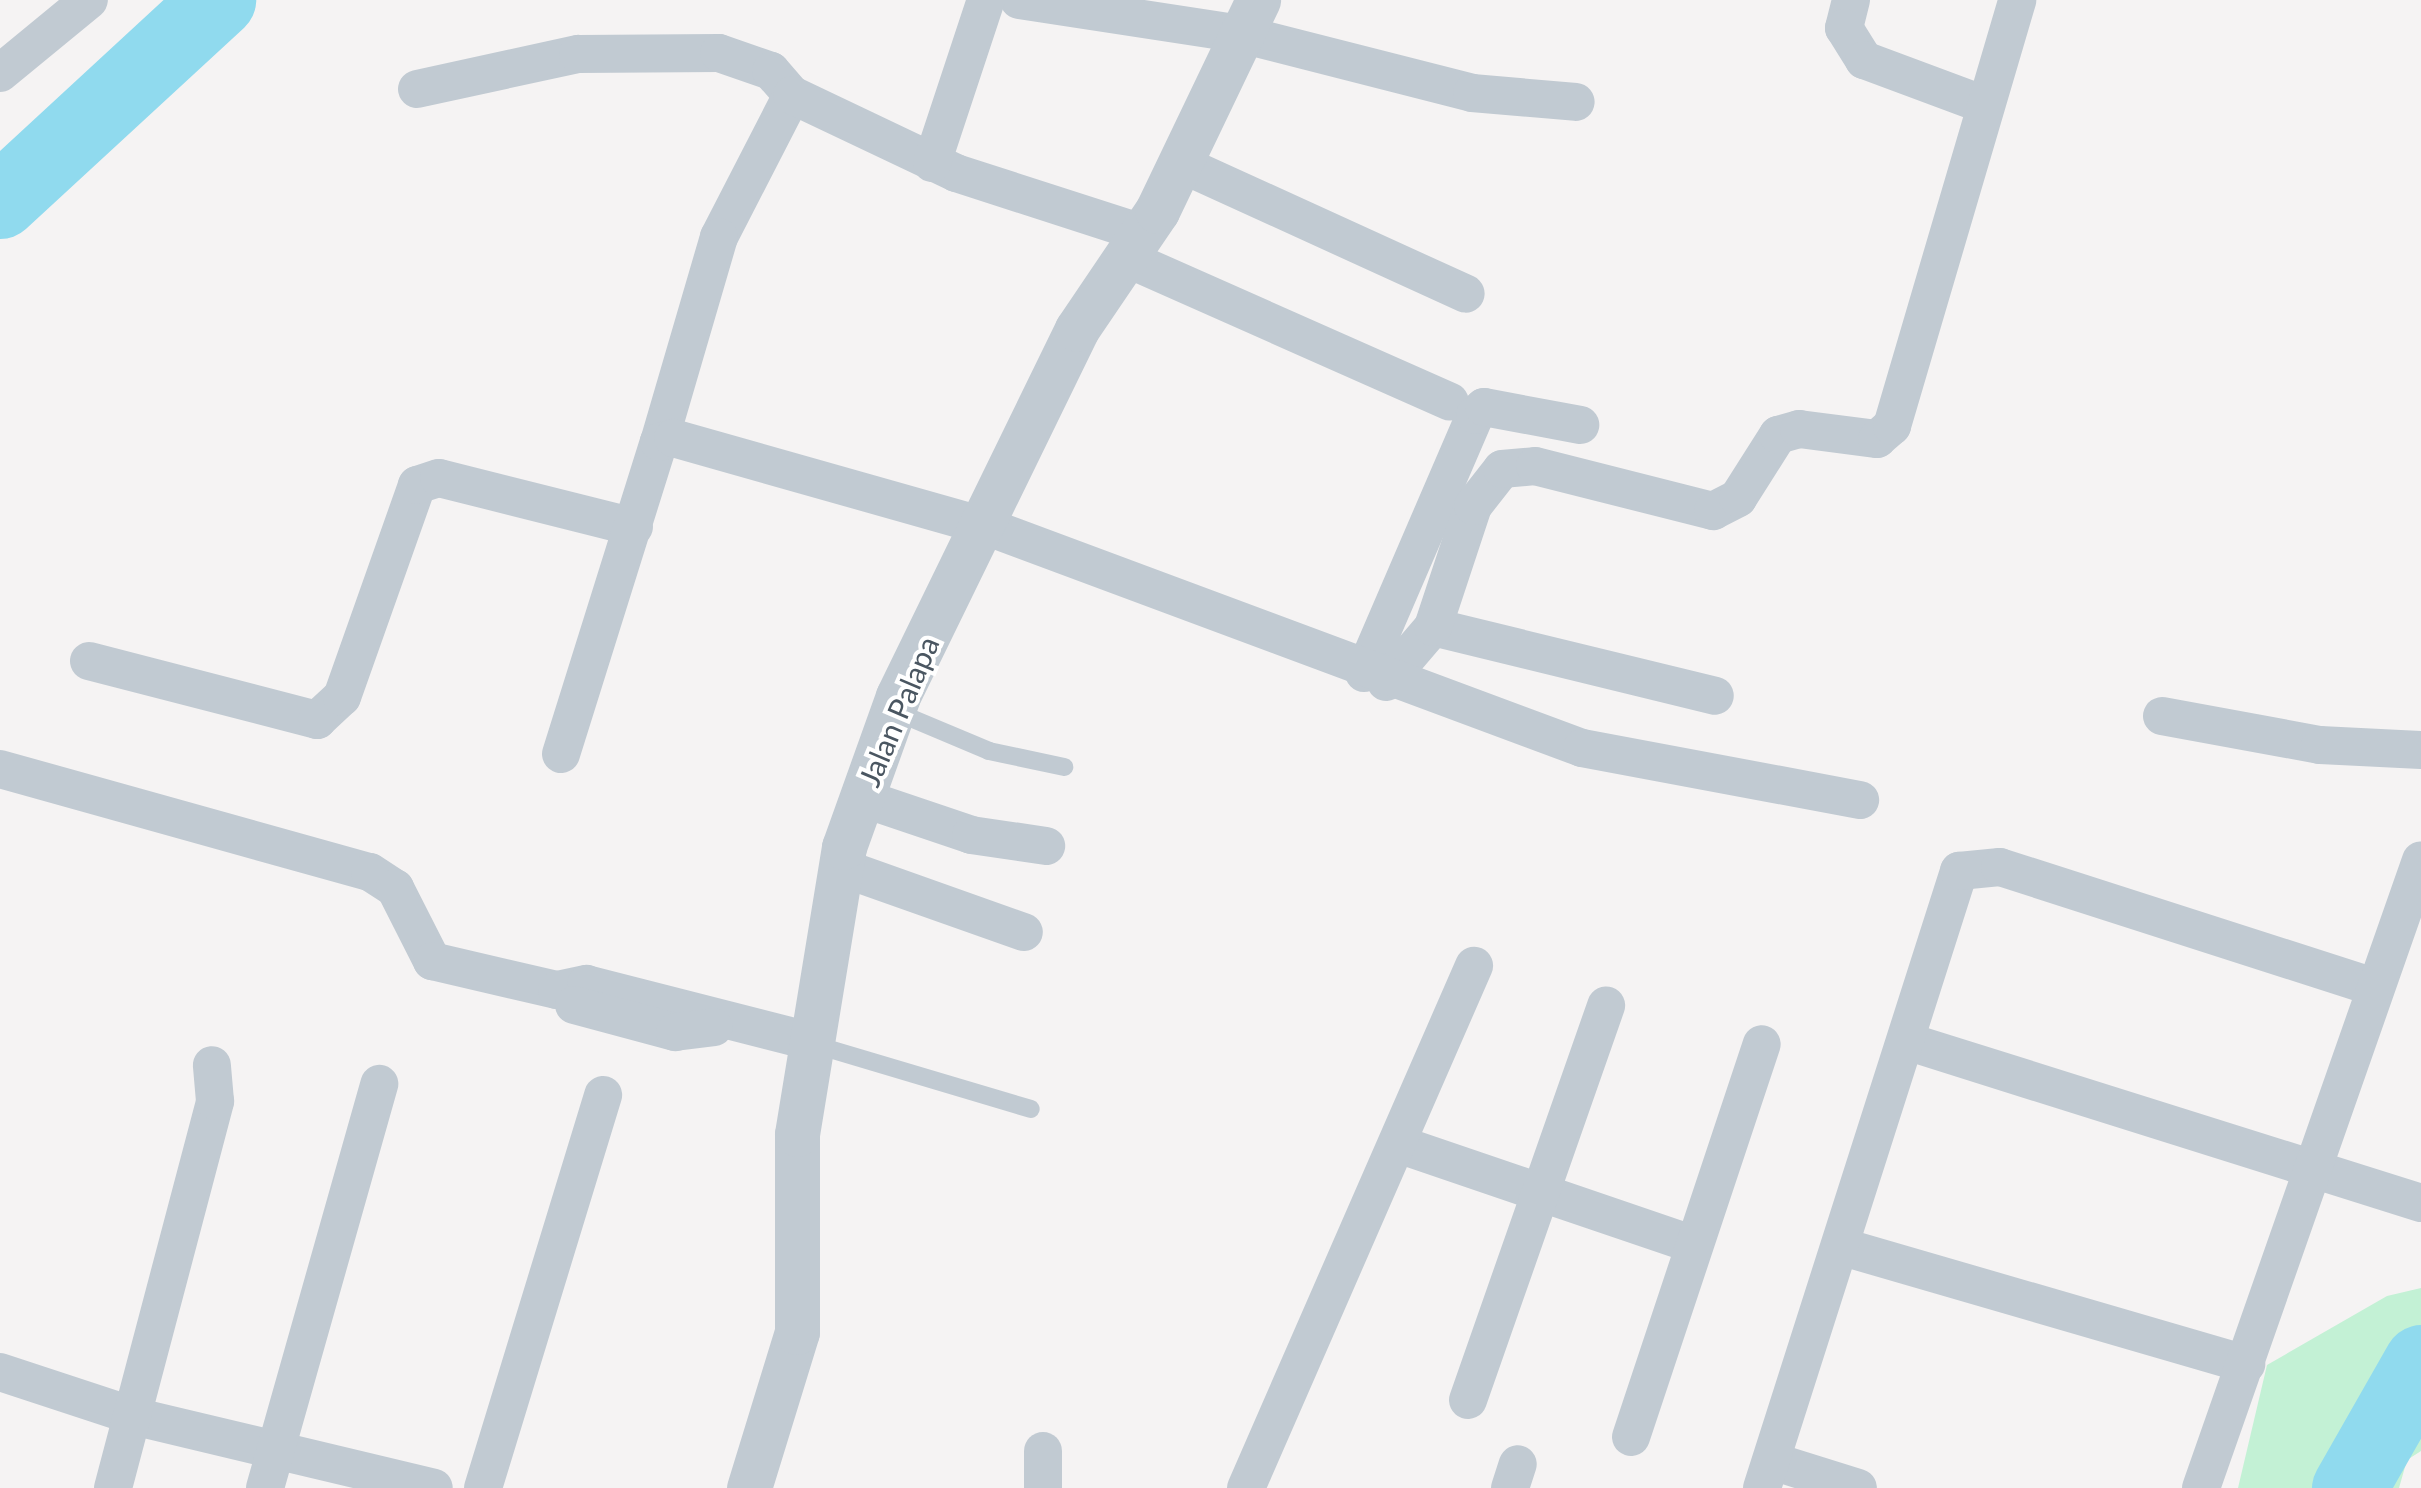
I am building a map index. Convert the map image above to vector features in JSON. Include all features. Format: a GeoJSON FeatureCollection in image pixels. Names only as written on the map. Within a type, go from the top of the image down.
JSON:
{"type":"FeatureCollection","features":[{"type":"Feature","properties":{"kind":"street"},"geometry":{"type":"LineString","coordinates":[[932,163],[986,0]]}},
{"type":"Feature","properties":{"kind":"street"},"geometry":{"type":"LineString","coordinates":[[1019,0],[1250,17],[1472,93],[1576,102]]}},
{"type":"Feature","properties":{"kind":"street"},"geometry":{"type":"LineString","coordinates":[[1851,0],[1844,28],[1864,60],[1985,105]]}},
{"type":"Feature","properties":{"kind":"street"},"geometry":{"type":"LineString","coordinates":[[1375,677],[1434,626],[1473,506],[1490,479],[1515,464],[1713,512],[1738,498],[1778,435],[1799,428],[1877,439],[1892,426],[2017,0]]}},
{"type":"Feature","properties":{"kind":"street"},"geometry":{"type":"LineString","coordinates":[[0,73],[76,3]]}},
{"type":"Feature","properties":{"kind":"street","name":"Jalan Palapa"},"geometry":{"type":"LineString","coordinates":[[749,1488],[797,1332],[794,1200],[806,1040],[840,867],[862,798],[894,711],[1077,329],[1135,246],[1250,17]]}},
{"type":"Feature","properties":{"kind":"street"},"geometry":{"type":"LineString","coordinates":[[416,89],[578,54],[719,53],[771,70],[792,95],[932,163],[1135,246],[1450,402]]}},
{"type":"Feature","properties":{"kind":"street"},"geometry":{"type":"LineString","coordinates":[[562,754],[720,237],[792,95]]}},
{"type":"Feature","properties":{"kind":"street"},"geometry":{"type":"LineString","coordinates":[[1179,163],[1466,294]]}},
{"type":"Feature","properties":{"kind":"street"},"geometry":{"type":"LineString","coordinates":[[1375,677],[1475,415],[1484,408],[1580,425]]}},
{"type":"Feature","properties":{"kind":"street"},"geometry":{"type":"LineString","coordinates":[[659,442],[688,440],[985,526],[1226,609],[1375,677],[1582,748],[1860,800]]}},
{"type":"Feature","properties":{"kind":"street"},"geometry":{"type":"LineString","coordinates":[[89,661],[317,720],[342,698],[417,486],[429,478],[634,526]]}},
{"type":"Feature","properties":{"kind":"street"},"geometry":{"type":"LineString","coordinates":[[1434,626],[1716,696]]}},
{"type":"Feature","properties":{"kind":"street"},"geometry":{"type":"LineString","coordinates":[[2162,716],[2320,745],[2421,750]]}},
{"type":"Feature","properties":{"kind":"street"},"geometry":{"type":"LineString","coordinates":[[0,769],[370,872],[395,888],[432,961],[557,990],[586,984],[722,1026],[806,1040]]}},
{"type":"Feature","properties":{"kind":"street"},"geometry":{"type":"LineString","coordinates":[[862,798],[972,834],[1046,846]]}},
{"type":"Feature","properties":{"kind":"street"},"geometry":{"type":"LineString","coordinates":[[2202,1488],[2421,860]]}},
{"type":"Feature","properties":{"kind":"street"},"geometry":{"type":"LineString","coordinates":[[1858,1488],[1767,1474],[1843,1247],[1959,871],[1976,864],[2374,987]]}},
{"type":"Feature","properties":{"kind":"street"},"geometry":{"type":"LineString","coordinates":[[840,867],[1024,932]]}},
{"type":"Feature","properties":{"kind":"street"},"geometry":{"type":"LineString","coordinates":[[1246,1488],[1474,966]]}},
{"type":"Feature","properties":{"kind":"street"},"geometry":{"type":"LineString","coordinates":[[1468,1400],[1606,1005]]}},
{"type":"Feature","properties":{"kind":"street"},"geometry":{"type":"LineString","coordinates":[[1906,1041],[2421,1203]]}},
{"type":"Feature","properties":{"kind":"street"},"geometry":{"type":"LineString","coordinates":[[1631,1438],[1762,1044]]}},
{"type":"Feature","properties":{"kind":"street"},"geometry":{"type":"LineString","coordinates":[[112,1488],[136,1417],[216,1101],[212,1065]]}},
{"type":"Feature","properties":{"kind":"street"},"geometry":{"type":"LineString","coordinates":[[265,1488],[379,1084]]}},
{"type":"Feature","properties":{"kind":"street"},"geometry":{"type":"LineString","coordinates":[[484,1488],[603,1095]]}},
{"type":"Feature","properties":{"kind":"street"},"geometry":{"type":"LineString","coordinates":[[1398,1144],[1694,1245]]}},
{"type":"Feature","properties":{"kind":"street"},"geometry":{"type":"LineString","coordinates":[[1843,1247],[2246,1364]]}},
{"type":"Feature","properties":{"kind":"street"},"geometry":{"type":"LineString","coordinates":[[0,1372],[136,1417],[434,1488]]}},
{"type":"Feature","properties":{"kind":"lane"},"geometry":{"type":"LineString","coordinates":[[894,711],[989,751],[1064,767]]}},
{"type":"Feature","properties":{"kind":"lane"},"geometry":{"type":"LineString","coordinates":[[806,1040],[838,1057],[1031,1109]]}},
{"type":"Feature","properties":{"kind":"green space"},"geometry":{"type":"Polygon","coordinates":[[[2421,1288],[2421,1451],[2407,1460],[2399,1488],[2238,1488],[2267,1365],[2387,1296],[2421,1288]]]}},
{"type":"Feature","properties":{"kind":"waterway"},"geometry":{"type":"LineString","coordinates":[[0,201],[218,0]]}},
{"type":"Feature","properties":{"kind":"waterway"},"geometry":{"type":"LineString","coordinates":[[2349,1488],[2421,1362]]}}]}
